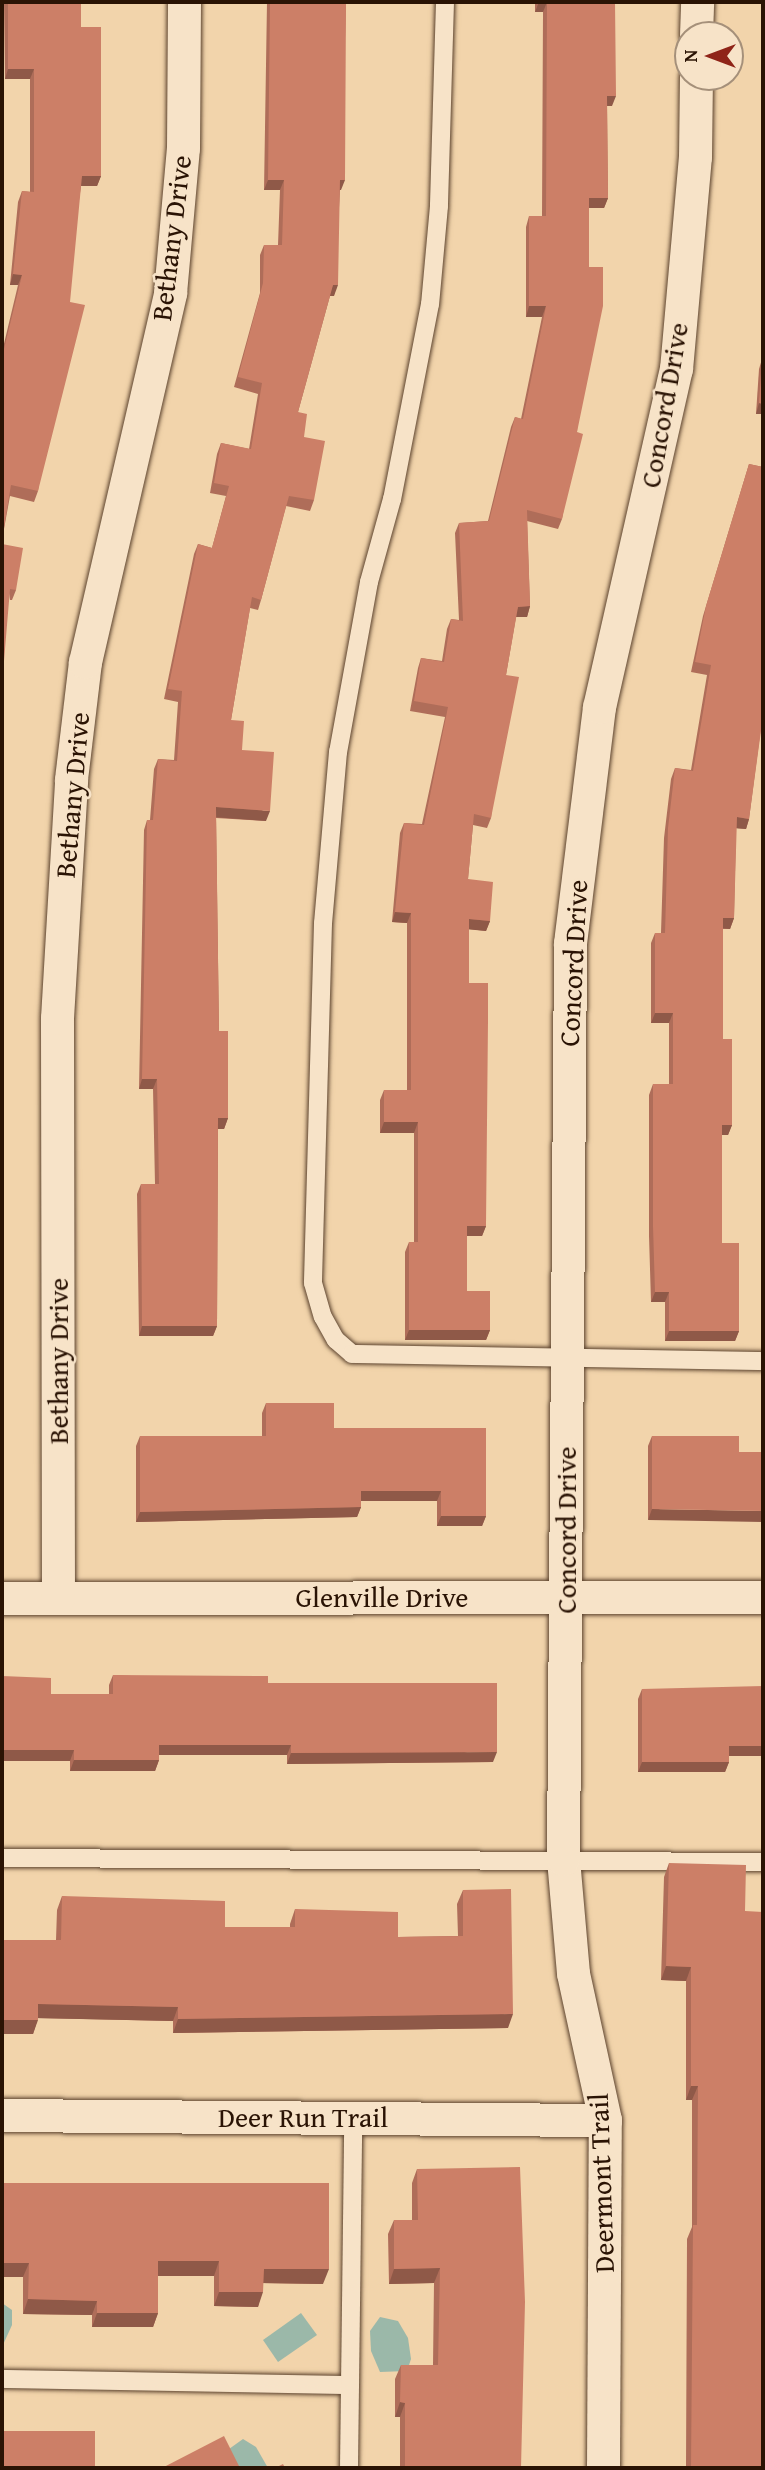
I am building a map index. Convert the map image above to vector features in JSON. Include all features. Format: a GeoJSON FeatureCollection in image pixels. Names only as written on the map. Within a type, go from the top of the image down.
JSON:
{"type":"FeatureCollection","features":[{"type":"Feature","properties":{"kind":"street","name":"Bethany Drive"},"geometry":{"type":"LineString","coordinates":[[58,1598],[57,1018],[71,779],[85,662],[170,293],[183,148],[184,2]]}},
{"type":"Feature","properties":{"kind":"street"},"geometry":{"type":"LineString","coordinates":[[696,2],[696,21]]}},
{"type":"Feature","properties":{"kind":"street","name":"Concord Drive"},"geometry":{"type":"LineString","coordinates":[[563,1860],[569,943],[596,719],[676,369],[695,157],[696,91]]}},
{"type":"Feature","properties":{"kind":"street","name":"Glenville Drive"},"geometry":{"type":"LineString","coordinates":[[2,1598],[763,1597]]}},
{"type":"Feature","properties":{"kind":"street","name":"Deermont Trail"},"geometry":{"type":"LineString","coordinates":[[563,1860],[573,1973],[605,2120],[603,2468]]}},
{"type":"Feature","properties":{"kind":"street","name":"Deer Run Trail"},"geometry":{"type":"LineString","coordinates":[[2,2115],[605,2120]]}},
{"type":"Feature","properties":{"kind":"lane"},"geometry":{"type":"LineString","coordinates":[[445,2],[440,193],[430,304],[392,499],[369,582],[338,752],[323,923],[313,1283],[323,1317],[336,1340],[352,1354],[763,1361]]}},
{"type":"Feature","properties":{"kind":"lane"},"geometry":{"type":"LineString","coordinates":[[2,1858],[763,1862]]}},
{"type":"Feature","properties":{"kind":"lane"},"geometry":{"type":"LineString","coordinates":[[349,2468],[353,2118]]}},
{"type":"Feature","properties":{"kind":"lane"},"geometry":{"type":"LineString","coordinates":[[2,2378],[349,2385]]}},
{"type":"Feature","properties":{"kind":"shaded area"},"geometry":{"type":"Polygon","coordinates":[[[2,2303],[12,2310],[12,2325],[2,2347],[2,2303]]]}},
{"type":"Feature","properties":{"kind":"shaded area"},"geometry":{"type":"Polygon","coordinates":[[[301,2313],[317,2335],[278,2362],[263,2340],[301,2313]]]}},
{"type":"Feature","properties":{"kind":"shaded area"},"geometry":{"type":"Polygon","coordinates":[[[380,2317],[398,2321],[408,2338],[411,2359],[407,2371],[380,2372],[371,2351],[370,2331],[380,2317]]]}},
{"type":"Feature","properties":{"kind":"shaded area"},"geometry":{"type":"Polygon","coordinates":[[[243,2439],[256,2447],[268,2468],[238,2468],[229,2449],[243,2439]]]}},
{"type":"Feature","properties":{"kind":"building"},"geometry":{"type":"Polygon","coordinates":[[[8,2],[81,2],[81,27],[101,27],[101,176],[82,176],[70,302],[85,305],[38,491],[11,485],[2,540],[2,357],[22,275],[13,274],[22,191],[34,192],[34,69],[8,69],[8,2]]]}},
{"type":"Feature","properties":{"kind":"building"},"geometry":{"type":"Polygon","coordinates":[[[270,2],[346,2],[345,180],[340,180],[338,285],[333,285],[298,412],[307,414],[304,437],[325,441],[314,500],[289,496],[261,600],[252,597],[231,720],[244,721],[242,750],[274,752],[270,811],[216,807],[219,1031],[228,1031],[228,1118],[218,1118],[217,1326],[142,1326],[141,1184],[159,1184],[157,1079],[142,1079],[147,820],[153,820],[158,759],[177,761],[182,691],[168,689],[198,544],[212,548],[229,486],[214,483],[221,443],[251,449],[262,383],[238,377],[263,283],[264,245],[282,245],[284,180],[268,180],[270,2]]]}},
{"type":"Feature","properties":{"kind":"building"},"geometry":{"type":"Polygon","coordinates":[[[547,2],[615,2],[616,96],[607,96],[608,198],[589,198],[589,267],[603,267],[603,306],[577,432],[583,434],[562,519],[527,510],[530,606],[518,607],[506,675],[519,677],[491,818],[474,814],[468,879],[493,882],[490,921],[469,919],[469,983],[488,983],[488,1021],[486,1226],[467,1226],[467,1291],[490,1291],[490,1330],[409,1330],[409,1242],[418,1242],[418,1122],[384,1122],[384,1090],[411,1090],[411,913],[395,912],[404,823],[424,825],[448,707],[414,701],[421,658],[444,662],[451,619],[463,621],[459,523],[489,521],[515,417],[523,419],[546,306],[529,306],[529,216],[546,216],[547,2]]]}},
{"type":"Feature","properties":{"kind":"building"},"geometry":{"type":"Polygon","coordinates":[[[763,359],[763,404],[759,403],[763,359]]]}},
{"type":"Feature","properties":{"kind":"building"},"geometry":{"type":"Polygon","coordinates":[[[749,464],[763,467],[763,716],[749,819],[737,817],[734,918],[723,918],[723,1039],[732,1039],[732,1125],[722,1125],[722,1243],[739,1243],[739,1331],[669,1331],[669,1292],[655,1292],[653,1084],[673,1084],[673,1013],[655,1013],[655,933],[665,933],[668,828],[675,768],[693,771],[711,665],[695,662],[706,606],[749,464]]]}},
{"type":"Feature","properties":{"kind":"building"},"geometry":{"type":"Polygon","coordinates":[[[2,544],[23,548],[16,590],[10,589],[2,685],[2,544]]]}},
{"type":"Feature","properties":{"kind":"building"},"geometry":{"type":"Polygon","coordinates":[[[266,1403],[334,1403],[334,1428],[486,1428],[486,1516],[441,1516],[441,1491],[361,1491],[361,1507],[140,1512],[140,1436],[266,1436],[266,1403]]]}},
{"type":"Feature","properties":{"kind":"building"},"geometry":{"type":"Polygon","coordinates":[[[652,1436],[739,1436],[739,1452],[763,1452],[763,1511],[652,1509],[652,1436]]]}},
{"type":"Feature","properties":{"kind":"building"},"geometry":{"type":"Polygon","coordinates":[[[113,1675],[268,1676],[268,1683],[497,1683],[497,1752],[291,1753],[291,1745],[159,1745],[159,1760],[74,1760],[74,1750],[2,1750],[2,1676],[51,1678],[51,1694],[113,1694],[113,1675]]]}},
{"type":"Feature","properties":{"kind":"building"},"geometry":{"type":"Polygon","coordinates":[[[763,1686],[763,1746],[729,1746],[729,1762],[642,1762],[642,1689],[763,1686]]]}},
{"type":"Feature","properties":{"kind":"building"},"geometry":{"type":"Polygon","coordinates":[[[669,1863],[746,1865],[745,1911],[763,1912],[763,2468],[691,2468],[693,2225],[697,2225],[698,2086],[691,2086],[691,1967],[666,1966],[669,1863]]]}},
{"type":"Feature","properties":{"kind":"building"},"geometry":{"type":"Polygon","coordinates":[[[511,1889],[513,2014],[178,2019],[178,2007],[38,2004],[38,2020],[2,2020],[2,1940],[61,1940],[62,1896],[225,1901],[225,1927],[295,1927],[295,1909],[398,1912],[398,1937],[463,1936],[463,1890],[511,1889]]]}},
{"type":"Feature","properties":{"kind":"building"},"geometry":{"type":"Polygon","coordinates":[[[520,2167],[525,2302],[521,2468],[405,2468],[405,2403],[400,2402],[401,2365],[438,2365],[440,2268],[394,2269],[394,2220],[418,2220],[417,2169],[520,2167]]]}},
{"type":"Feature","properties":{"kind":"building"},"geometry":{"type":"Polygon","coordinates":[[[2,2183],[329,2183],[329,2269],[264,2269],[263,2292],[219,2292],[219,2261],[158,2261],[158,2313],[97,2313],[97,2301],[28,2299],[29,2263],[2,2263],[2,2183]]]}},
{"type":"Feature","properties":{"kind":"building"},"geometry":{"type":"Polygon","coordinates":[[[2,2431],[95,2431],[95,2468],[2,2468],[2,2431]]]}},
{"type":"Feature","properties":{"kind":"building"},"geometry":{"type":"Polygon","coordinates":[[[224,2436],[240,2468],[162,2468],[224,2436]]]}}]}
